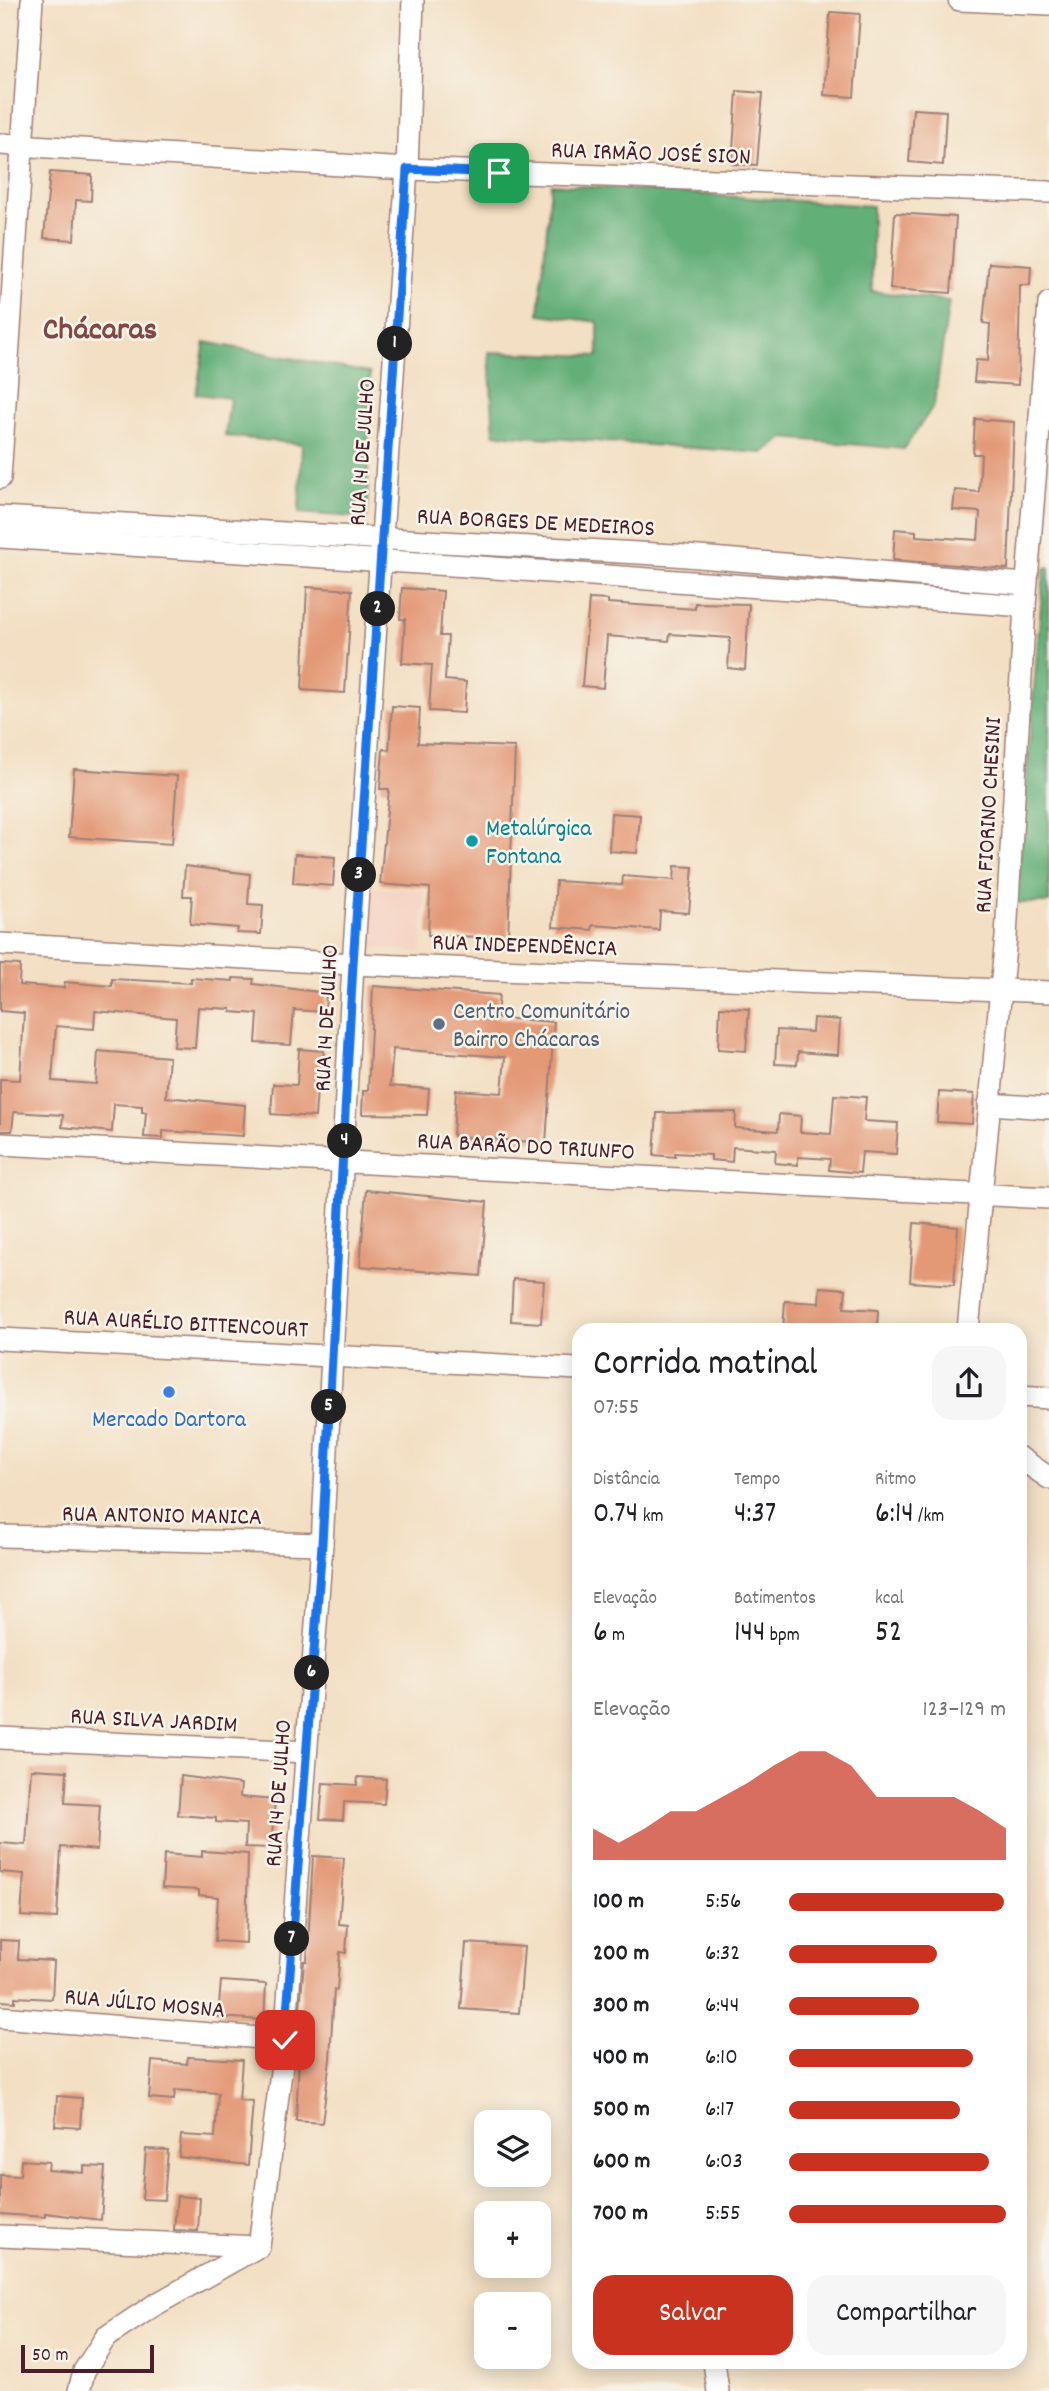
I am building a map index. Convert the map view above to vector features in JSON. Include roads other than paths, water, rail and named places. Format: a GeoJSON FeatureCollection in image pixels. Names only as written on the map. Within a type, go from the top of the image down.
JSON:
{"type":"FeatureCollection","features":[{"type":"Feature","properties":{"kind":"street"},"geometry":{"type":"LineString","coordinates":[[0,478],[32,0]]}},
{"type":"Feature","properties":{"kind":"street","name":"RUA 14 DE JULHO"},"geometry":{"type":"LineString","coordinates":[[259,2247],[285,2040],[322,1544],[353,964],[407,169],[413,0]]}},
{"type":"Feature","properties":{"kind":"street"},"geometry":{"type":"LineString","coordinates":[[959,0],[1049,4]]}},
{"type":"Feature","properties":{"kind":"street","name":"RUA IRMÃO JOSÉ SION"},"geometry":{"type":"LineString","coordinates":[[0,144],[407,169],[1049,192]]}},
{"type":"Feature","properties":{"kind":"street","name":"RUA FIORINO CHESINI"},"geometry":{"type":"LineString","coordinates":[[969,1323],[1001,989],[1025,606],[1049,303]]}},
{"type":"Feature","properties":{"kind":"street","name":"RUA BORGES DE MEDEIROS"},"geometry":{"type":"LineString","coordinates":[[0,517],[382,550],[672,581],[1025,606]]}},
{"type":"Feature","properties":{"kind":"street","name":"RUA BORGES DE MEDEIROS"},"geometry":{"type":"LineString","coordinates":[[0,537],[382,550],[674,555],[1027,584]]}},
{"type":"Feature","properties":{"kind":"street"},"geometry":{"type":"LineString","coordinates":[[672,581],[674,555]]}},
{"type":"Feature","properties":{"kind":"street","name":"RUA INDEPENDÊNCIA"},"geometry":{"type":"LineString","coordinates":[[0,944],[353,964],[1049,992]]}},
{"type":"Feature","properties":{"kind":"street"},"geometry":{"type":"LineString","coordinates":[[989,1104],[1049,1108]]}},
{"type":"Feature","properties":{"kind":"street","name":"RUA BARÃO DO TRIUNFO"},"geometry":{"type":"LineString","coordinates":[[0,1144],[1049,1198]]}},
{"type":"Feature","properties":{"kind":"street","name":"RUA AURÉLIO BITTENCOURT"},"geometry":{"type":"LineString","coordinates":[[0,1339],[572,1369]]}},
{"type":"Feature","properties":{"kind":"street"},"geometry":{"type":"LineString","coordinates":[[1027,1396],[1049,1398]]}},
{"type":"Feature","properties":{"kind":"street"},"geometry":{"type":"LineString","coordinates":[[1027,1463],[1049,1478]]}},
{"type":"Feature","properties":{"kind":"street","name":"RUA ANTONIO MANICA"},"geometry":{"type":"LineString","coordinates":[[0,1536],[322,1544]]}},
{"type":"Feature","properties":{"kind":"street","name":"RUA SILVA JARDIM"},"geometry":{"type":"LineString","coordinates":[[0,1738],[306,1752]]}},
{"type":"Feature","properties":{"kind":"street","name":"RUA JÚLIO MOSNA"},"geometry":{"type":"LineString","coordinates":[[0,2017],[285,2040]]}},
{"type":"Feature","properties":{"kind":"street"},"geometry":{"type":"LineString","coordinates":[[0,2236],[259,2247]]}},
{"type":"Feature","properties":{"kind":"street"},"geometry":{"type":"LineString","coordinates":[[79,2391],[84,2371],[106,2337],[208,2274],[259,2247]]}},
{"type":"Feature","properties":{"kind":"street"},"geometry":{"type":"LineString","coordinates":[[715,2369],[718,2391]]}},
{"type":"Feature","properties":{"kind":"place","name":"Metalúrgica Fontana"},"geometry":{"type":"Point","coordinates":[472,841]}},
{"type":"Feature","properties":{"kind":"place","name":"Centro Comunitário Bairro Chácaras"},"geometry":{"type":"Point","coordinates":[439,1024]}},
{"type":"Feature","properties":{"kind":"place","name":"Mercado Dartora"},"geometry":{"type":"Point","coordinates":[169,1392]}},
{"type":"Feature","properties":{"kind":"district","name":"Chácaras"},"geometry":{"type":"Point","coordinates":[100,327]}}]}
